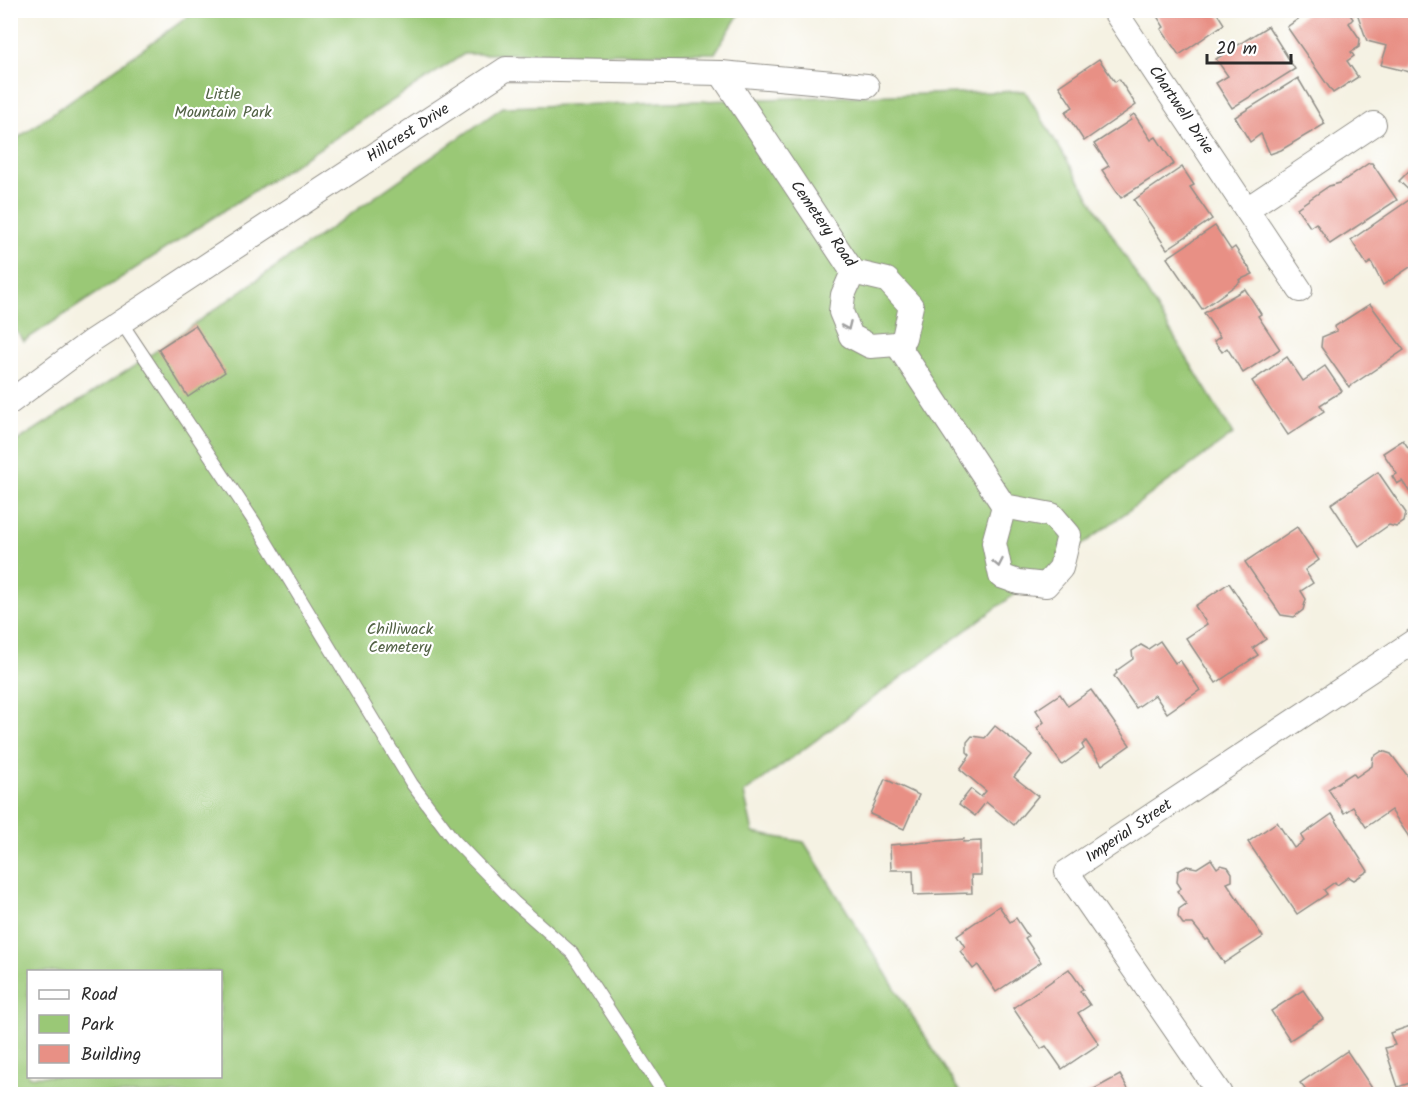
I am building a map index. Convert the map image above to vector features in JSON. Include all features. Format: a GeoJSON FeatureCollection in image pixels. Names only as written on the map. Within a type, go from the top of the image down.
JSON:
{"type":"FeatureCollection","features":[{"type":"Feature","properties":{"kind":"street","name":"Chartwell Drive"},"geometry":{"type":"LineString","coordinates":[[1114,10],[1300,290]]}},
{"type":"Feature","properties":{"kind":"street","name":"Hillcrest Drive"},"geometry":{"type":"LineString","coordinates":[[12,397],[121,322],[506,69],[721,73],[867,86]]}},
{"type":"Feature","properties":{"kind":"street","name":"Cemetery Road"},"geometry":{"type":"LineString","coordinates":[[721,73],[853,272],[887,280],[911,306],[904,338],[897,344]]}},
{"type":"Feature","properties":{"kind":"street"},"geometry":{"type":"LineString","coordinates":[[1247,209],[1374,124]]}},
{"type":"Feature","properties":{"kind":"street"},"geometry":{"type":"LineString","coordinates":[[853,272],[843,295],[841,312],[851,336],[870,346],[897,344],[1004,506]]}},
{"type":"Feature","properties":{"kind":"street","name":"Imperial Street"},"geometry":{"type":"LineString","coordinates":[[1220,1095],[1067,872],[1416,640]]}},
{"type":"Feature","properties":{"kind":"lane"},"geometry":{"type":"LineString","coordinates":[[121,322],[255,523],[412,784],[461,847],[514,902],[572,953],[664,1095]]}},
{"type":"Feature","properties":{"kind":"green space","name":"Little Mountain Park"},"geometry":{"type":"Polygon","coordinates":[[[196,11],[741,11],[715,53],[464,54],[24,341],[11,325],[11,143],[196,11]]]}},
{"type":"Feature","properties":{"kind":"green space","name":"Chilliwack Cemetery"},"geometry":{"type":"Polygon","coordinates":[[[1025,91],[1233,434],[744,793],[753,833],[804,842],[961,1094],[11,1094],[11,445],[136,365],[503,107],[1025,91]]]}},
{"type":"Feature","properties":{"kind":"building"},"geometry":{"type":"Polygon","coordinates":[[[1153,10],[1215,10],[1224,24],[1179,55],[1161,29],[1164,27],[1153,10]]]}},
{"type":"Feature","properties":{"kind":"building"},"geometry":{"type":"Polygon","coordinates":[[[1311,10],[1347,10],[1353,19],[1349,23],[1360,39],[1359,47],[1351,52],[1354,56],[1347,61],[1358,77],[1333,93],[1287,27],[1311,10]]]}},
{"type":"Feature","properties":{"kind":"building"},"geometry":{"type":"Polygon","coordinates":[[[1356,10],[1416,10],[1416,58],[1410,72],[1381,65],[1387,46],[1367,41],[1356,10]]]}},
{"type":"Feature","properties":{"kind":"building"},"geometry":{"type":"Polygon","coordinates":[[[1268,26],[1295,69],[1232,108],[1216,83],[1228,76],[1216,59],[1268,26]]]}},
{"type":"Feature","properties":{"kind":"building"},"geometry":{"type":"Polygon","coordinates":[[[1099,59],[1115,82],[1119,79],[1136,105],[1084,141],[1065,112],[1073,107],[1059,86],[1099,59]]]}},
{"type":"Feature","properties":{"kind":"building"},"geometry":{"type":"Polygon","coordinates":[[[1298,78],[1325,124],[1270,154],[1261,134],[1250,142],[1235,117],[1298,78]]]}},
{"type":"Feature","properties":{"kind":"building"},"geometry":{"type":"Polygon","coordinates":[[[1134,114],[1151,140],[1156,137],[1174,164],[1121,198],[1102,170],[1109,166],[1094,144],[1131,120],[1130,117],[1134,114]]]}},
{"type":"Feature","properties":{"kind":"building"},"geometry":{"type":"Polygon","coordinates":[[[1372,163],[1397,200],[1330,244],[1316,223],[1310,227],[1297,208],[1372,163]]]}},
{"type":"Feature","properties":{"kind":"building"},"geometry":{"type":"Polygon","coordinates":[[[1416,164],[1416,197],[1399,181],[1416,164]]]}},
{"type":"Feature","properties":{"kind":"building"},"geometry":{"type":"Polygon","coordinates":[[[1182,167],[1194,185],[1190,187],[1212,219],[1167,249],[1134,200],[1182,167]]]}},
{"type":"Feature","properties":{"kind":"building"},"geometry":{"type":"Polygon","coordinates":[[[1409,200],[1416,209],[1416,263],[1383,285],[1371,262],[1367,265],[1351,240],[1409,200]]]}},
{"type":"Feature","properties":{"kind":"building"},"geometry":{"type":"Polygon","coordinates":[[[1215,226],[1231,250],[1235,247],[1253,274],[1239,280],[1240,282],[1202,309],[1167,258],[1215,226]]]}},
{"type":"Feature","properties":{"kind":"building"},"geometry":{"type":"Polygon","coordinates":[[[1245,289],[1261,314],[1258,316],[1280,349],[1243,373],[1227,348],[1222,352],[1214,341],[1220,337],[1204,313],[1245,289]]]}},
{"type":"Feature","properties":{"kind":"building"},"geometry":{"type":"Polygon","coordinates":[[[1370,304],[1404,350],[1349,387],[1321,347],[1322,337],[1337,331],[1334,327],[1370,304]]]}},
{"type":"Feature","properties":{"kind":"building"},"geometry":{"type":"Polygon","coordinates":[[[195,325],[225,372],[188,397],[158,349],[195,325]]]}},
{"type":"Feature","properties":{"kind":"building"},"geometry":{"type":"Polygon","coordinates":[[[1287,357],[1303,381],[1325,366],[1342,391],[1320,405],[1324,411],[1288,435],[1252,381],[1287,357]]]}},
{"type":"Feature","properties":{"kind":"building"},"geometry":{"type":"Polygon","coordinates":[[[1403,440],[1409,449],[1416,444],[1416,501],[1402,481],[1397,484],[1392,476],[1397,474],[1383,453],[1403,440]]]}},
{"type":"Feature","properties":{"kind":"building"},"geometry":{"type":"Polygon","coordinates":[[[1378,472],[1406,513],[1404,522],[1396,527],[1389,525],[1359,546],[1331,504],[1378,472]]]}},
{"type":"Feature","properties":{"kind":"building"},"geometry":{"type":"Polygon","coordinates":[[[1297,527],[1319,560],[1305,570],[1313,583],[1301,591],[1306,599],[1303,610],[1294,617],[1281,615],[1245,562],[1297,527]]]}},
{"type":"Feature","properties":{"kind":"building"},"geometry":{"type":"Polygon","coordinates":[[[1229,583],[1266,639],[1253,648],[1258,655],[1216,683],[1186,638],[1207,624],[1195,606],[1229,583]]]}},
{"type":"Feature","properties":{"kind":"building"},"geometry":{"type":"Polygon","coordinates":[[[1160,641],[1175,663],[1180,660],[1200,690],[1167,713],[1155,695],[1136,708],[1114,676],[1116,671],[1133,659],[1132,651],[1141,645],[1148,649],[1160,641]]]}},
{"type":"Feature","properties":{"kind":"building"},"geometry":{"type":"Polygon","coordinates":[[[1091,690],[1130,745],[1102,765],[1086,741],[1082,745],[1084,749],[1062,765],[1037,728],[1044,722],[1036,710],[1060,694],[1068,706],[1091,690]]]}},
{"type":"Feature","properties":{"kind":"building"},"geometry":{"type":"Polygon","coordinates":[[[995,726],[1032,755],[1014,777],[1038,796],[1014,825],[986,802],[975,816],[959,804],[971,789],[981,797],[986,791],[960,769],[970,755],[967,752],[967,742],[972,736],[985,738],[995,726]]]}},
{"type":"Feature","properties":{"kind":"building"},"geometry":{"type":"Polygon","coordinates":[[[1382,751],[1391,754],[1416,787],[1416,836],[1411,840],[1391,810],[1366,827],[1353,807],[1344,813],[1328,789],[1353,773],[1356,777],[1372,766],[1373,757],[1382,751]]]}},
{"type":"Feature","properties":{"kind":"building"},"geometry":{"type":"Polygon","coordinates":[[[885,779],[919,795],[904,829],[870,814],[885,779]]]}},
{"type":"Feature","properties":{"kind":"building"},"geometry":{"type":"Polygon","coordinates":[[[1332,814],[1368,871],[1354,880],[1349,877],[1337,885],[1335,882],[1324,890],[1327,894],[1297,914],[1248,842],[1277,822],[1294,848],[1304,841],[1301,836],[1332,814]]]}},
{"type":"Feature","properties":{"kind":"building"},"geometry":{"type":"Polygon","coordinates":[[[964,839],[963,842],[981,841],[981,875],[971,875],[972,893],[914,895],[913,870],[891,870],[890,845],[964,839]]]}},
{"type":"Feature","properties":{"kind":"building"},"geometry":{"type":"Polygon","coordinates":[[[1211,859],[1217,868],[1221,865],[1228,867],[1232,873],[1232,881],[1227,883],[1263,937],[1224,963],[1208,939],[1206,940],[1193,924],[1183,924],[1178,917],[1179,909],[1186,904],[1177,891],[1181,888],[1177,882],[1178,871],[1187,866],[1197,868],[1211,859]]]}},
{"type":"Feature","properties":{"kind":"building"},"geometry":{"type":"Polygon","coordinates":[[[999,906],[1010,922],[1016,918],[1028,936],[1025,938],[1041,962],[996,992],[978,965],[973,969],[960,951],[965,947],[957,935],[999,906]]]}},
{"type":"Feature","properties":{"kind":"building"},"geometry":{"type":"Polygon","coordinates":[[[1069,969],[1083,989],[1080,991],[1090,1005],[1078,1013],[1099,1044],[1062,1069],[1046,1046],[1041,1049],[1013,1008],[1069,969]]]}},
{"type":"Feature","properties":{"kind":"building"},"geometry":{"type":"Polygon","coordinates":[[[1303,990],[1323,1019],[1290,1040],[1271,1011],[1303,990]]]}},
{"type":"Feature","properties":{"kind":"building"},"geometry":{"type":"Polygon","coordinates":[[[1416,1024],[1416,1081],[1398,1087],[1385,1048],[1395,1045],[1390,1033],[1416,1024]]]}},
{"type":"Feature","properties":{"kind":"building"},"geometry":{"type":"Polygon","coordinates":[[[1347,1051],[1376,1094],[1309,1094],[1300,1083],[1347,1051]]]}},
{"type":"Feature","properties":{"kind":"building"},"geometry":{"type":"Polygon","coordinates":[[[1120,1075],[1131,1094],[1085,1094],[1120,1075]]]}}]}
